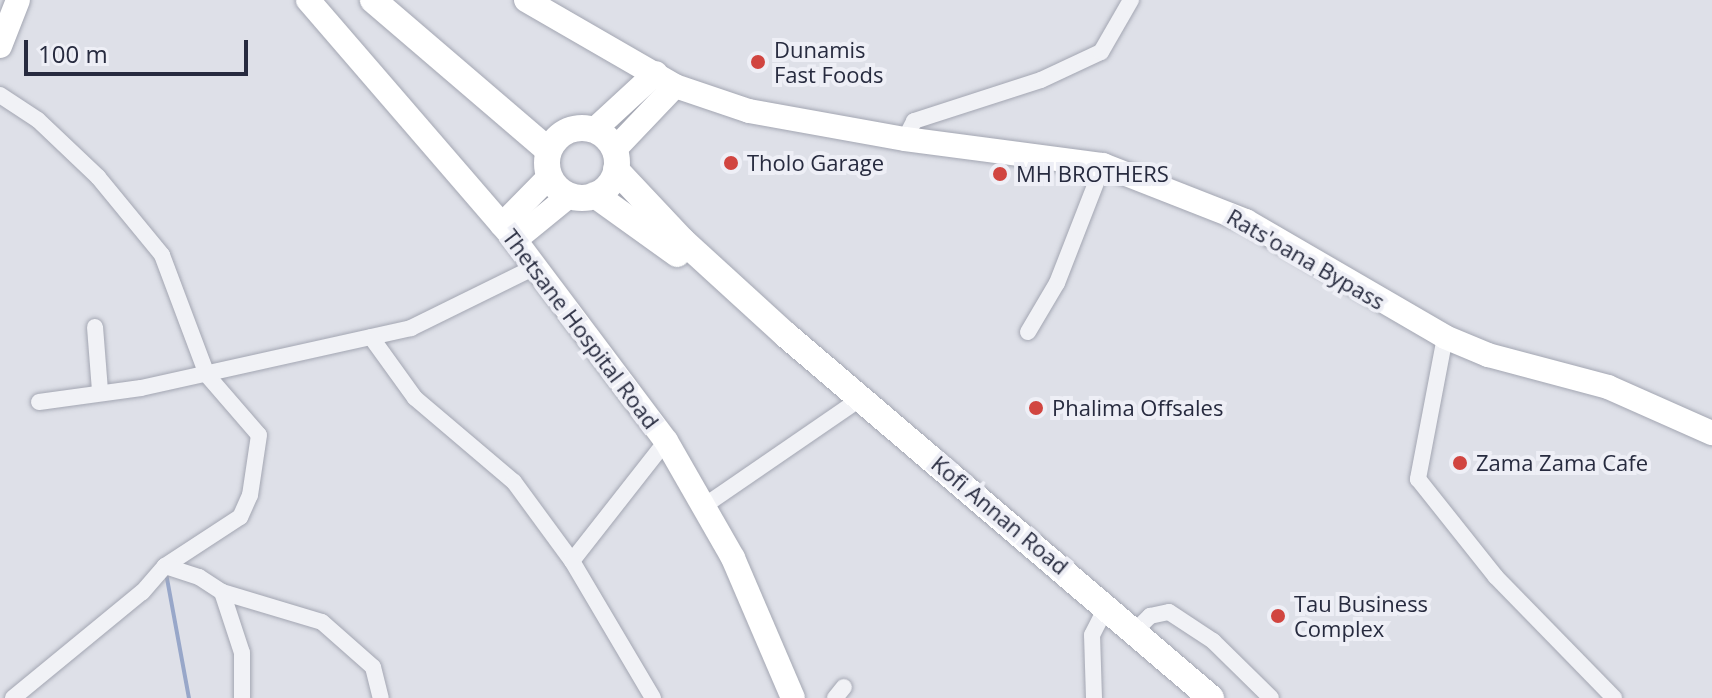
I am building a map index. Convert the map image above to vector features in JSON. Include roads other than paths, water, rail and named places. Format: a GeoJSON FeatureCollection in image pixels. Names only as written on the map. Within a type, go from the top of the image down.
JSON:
{"type":"FeatureCollection","features":[{"type":"Feature","properties":{"kind":"main road"},"geometry":{"type":"LineString","coordinates":[[373,0],[548,150]]}},
{"type":"Feature","properties":{"kind":"main road"},"geometry":{"type":"LineString","coordinates":[[391,0],[544,119],[567,131],[594,130],[615,160],[595,195],[569,196],[549,177],[548,150],[567,131]]}},
{"type":"Feature","properties":{"kind":"main road","name":"Kofi Annan Road"},"geometry":{"type":"LineString","coordinates":[[615,160],[786,335]]}},
{"type":"Feature","properties":{"kind":"main road","name":"Kofi Annan Road"},"geometry":{"type":"LineString","coordinates":[[595,195],[786,335],[1107,605],[1211,698]]}},
{"type":"Feature","properties":{"kind":"street"},"geometry":{"type":"LineString","coordinates":[[0,46],[18,0]]}},
{"type":"Feature","properties":{"kind":"street","name":"Thetsane Hospital Road"},"geometry":{"type":"LineString","coordinates":[[308,0],[508,232],[666,441],[733,558],[793,698]]}},
{"type":"Feature","properties":{"kind":"street","name":"Rats'oana Bypass"},"geometry":{"type":"LineString","coordinates":[[526,0],[666,79],[749,111],[905,139],[1103,165],[1246,221],[1445,337],[1488,355],[1608,387],[1712,433]]}},
{"type":"Feature","properties":{"kind":"street"},"geometry":{"type":"LineString","coordinates":[[905,139],[914,121],[1041,80],[1101,52],[1131,0]]}},
{"type":"Feature","properties":{"kind":"street"},"geometry":{"type":"LineString","coordinates":[[594,130],[666,79]]}},
{"type":"Feature","properties":{"kind":"street"},"geometry":{"type":"LineString","coordinates":[[615,160],[666,79]]}},
{"type":"Feature","properties":{"kind":"street"},"geometry":{"type":"LineString","coordinates":[[0,95],[38,120],[98,177],[162,255],[207,375],[259,435],[250,495],[240,517],[165,566],[142,592],[13,698]]}},
{"type":"Feature","properties":{"kind":"street"},"geometry":{"type":"LineString","coordinates":[[1028,332],[1057,283],[1061,263],[1103,165]]}},
{"type":"Feature","properties":{"kind":"street"},"geometry":{"type":"LineString","coordinates":[[508,232],[549,177]]}},
{"type":"Feature","properties":{"kind":"street"},"geometry":{"type":"LineString","coordinates":[[508,232],[569,196]]}},
{"type":"Feature","properties":{"kind":"street"},"geometry":{"type":"LineString","coordinates":[[39,402],[207,375],[265,357],[411,328],[535,267]]}},
{"type":"Feature","properties":{"kind":"street"},"geometry":{"type":"LineString","coordinates":[[95,327],[100,390]]}},
{"type":"Feature","properties":{"kind":"street"},"geometry":{"type":"LineString","coordinates":[[371,337],[415,398],[514,482],[572,561],[653,698]]}},
{"type":"Feature","properties":{"kind":"street"},"geometry":{"type":"LineString","coordinates":[[1445,337],[1418,479],[1496,577],[1614,698]]}},
{"type":"Feature","properties":{"kind":"street"},"geometry":{"type":"LineString","coordinates":[[704,506],[861,398]]}},
{"type":"Feature","properties":{"kind":"street"},"geometry":{"type":"LineString","coordinates":[[572,561],[666,441]]}},
{"type":"Feature","properties":{"kind":"street"},"geometry":{"type":"LineString","coordinates":[[165,566],[199,577],[222,592],[322,622],[373,667],[381,698]]}},
{"type":"Feature","properties":{"kind":"street"},"geometry":{"type":"LineString","coordinates":[[222,592],[242,653],[242,698]]}},
{"type":"Feature","properties":{"kind":"street"},"geometry":{"type":"LineString","coordinates":[[1094,698],[1092,635],[1107,605]]}},
{"type":"Feature","properties":{"kind":"street"},"geometry":{"type":"LineString","coordinates":[[1136,630],[1150,616],[1169,612],[1213,641],[1271,698]]}},
{"type":"Feature","properties":{"kind":"waterway"},"geometry":{"type":"LineString","coordinates":[[166,573],[189,698]]}},
{"type":"Feature","properties":{"kind":"place","name":"Dunamis Fast Foods"},"geometry":{"type":"Point","coordinates":[758,62]}},
{"type":"Feature","properties":{"kind":"place","name":"Tholo Garage"},"geometry":{"type":"Point","coordinates":[731,163]}},
{"type":"Feature","properties":{"kind":"place","name":"MH BROTHERS"},"geometry":{"type":"Point","coordinates":[1000,174]}},
{"type":"Feature","properties":{"kind":"place","name":"Phalima Offsales"},"geometry":{"type":"Point","coordinates":[1036,408]}},
{"type":"Feature","properties":{"kind":"place","name":"Zama Zama Cafe"},"geometry":{"type":"Point","coordinates":[1460,463]}},
{"type":"Feature","properties":{"kind":"place","name":"Tau Business Complex"},"geometry":{"type":"Point","coordinates":[1278,616]}}]}
